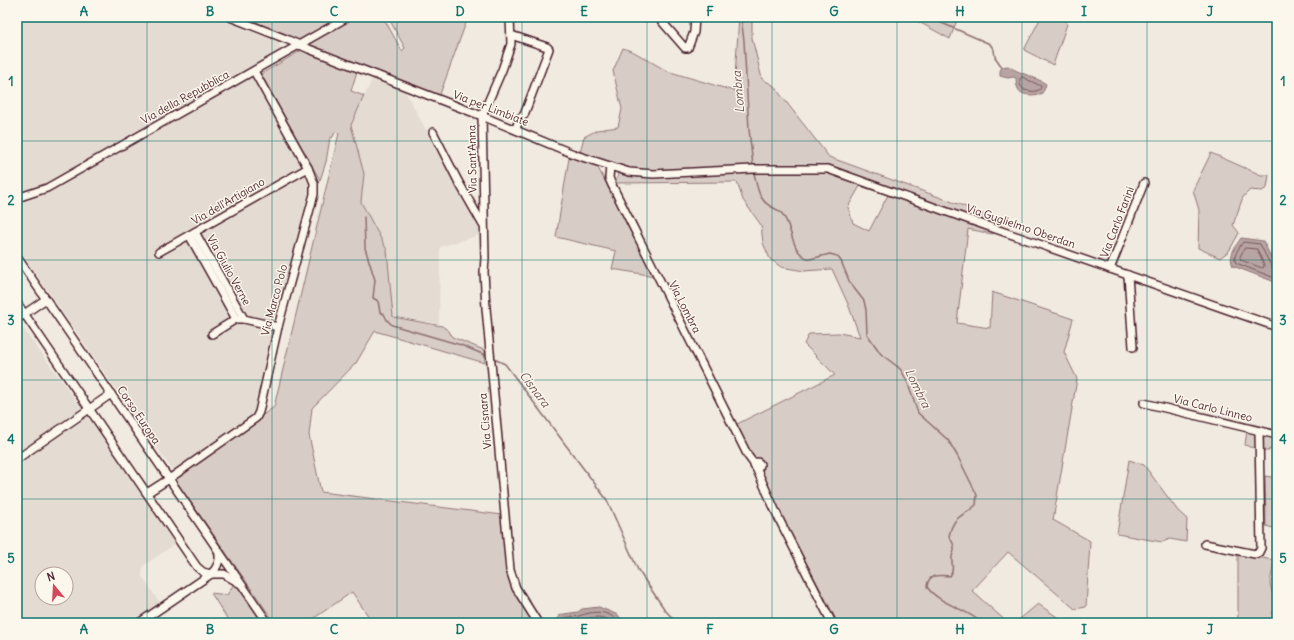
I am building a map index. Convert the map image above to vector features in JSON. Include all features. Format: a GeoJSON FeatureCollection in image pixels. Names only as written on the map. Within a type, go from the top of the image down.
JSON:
{"type":"FeatureCollection","features":[{"type":"Feature","properties":{"kind":"street","name":"Via per Limbiate"},"geometry":{"type":"LineString","coordinates":[[230,17],[516,129],[576,155],[629,172],[653,174],[753,169]]}},
{"type":"Feature","properties":{"kind":"street","name":"Via della Repubblica"},"geometry":{"type":"LineString","coordinates":[[17,198],[47,188],[348,17]]}},
{"type":"Feature","properties":{"kind":"street","name":"Via Sant'Anna"},"geometry":{"type":"LineString","coordinates":[[484,210],[482,116],[511,44],[510,17]]}},
{"type":"Feature","properties":{"kind":"street"},"geometry":{"type":"LineString","coordinates":[[658,17],[685,48],[688,48],[694,32],[695,17]]}},
{"type":"Feature","properties":{"kind":"street"},"geometry":{"type":"LineString","coordinates":[[511,34],[547,47],[548,49],[524,115],[519,119],[516,129]]}},
{"type":"Feature","properties":{"kind":"street","name":"Via Marco Polo"},"geometry":{"type":"LineString","coordinates":[[147,493],[256,418],[260,412],[278,327],[314,194],[314,183],[308,168],[254,71]]}},
{"type":"Feature","properties":{"kind":"street"},"geometry":{"type":"LineString","coordinates":[[433,132],[484,227]]}},
{"type":"Feature","properties":{"kind":"street","name":"Via Lombra"},"geometry":{"type":"LineString","coordinates":[[610,166],[609,178],[612,186],[748,456],[757,468],[780,521],[832,623]]}},
{"type":"Feature","properties":{"kind":"street","name":"Via dell'Artigiano"},"geometry":{"type":"LineString","coordinates":[[158,252],[308,168]]}},
{"type":"Feature","properties":{"kind":"street","name":"Via Guglielmo Oberdan"},"geometry":{"type":"LineString","coordinates":[[753,169],[828,169],[1277,326]]}},
{"type":"Feature","properties":{"kind":"street","name":"Via Carlo Farini"},"geometry":{"type":"LineString","coordinates":[[1110,268],[1144,183]]}},
{"type":"Feature","properties":{"kind":"street","name":"Via della Repubblica"},"geometry":{"type":"LineString","coordinates":[[17,204],[31,194]]}},
{"type":"Feature","properties":{"kind":"street","name":"Via Cisnara"},"geometry":{"type":"LineString","coordinates":[[484,210],[484,272],[489,350],[510,570],[516,588],[538,623]]}},
{"type":"Feature","properties":{"kind":"street","name":"Via Giulio Verne"},"geometry":{"type":"LineString","coordinates":[[192,234],[236,319]]}},
{"type":"Feature","properties":{"kind":"street","name":"Via Giulio Verne"},"geometry":{"type":"LineString","coordinates":[[192,234],[244,319]]}},
{"type":"Feature","properties":{"kind":"street","name":"Corso Europa"},"geometry":{"type":"LineString","coordinates":[[17,257],[216,545],[268,623]]}},
{"type":"Feature","properties":{"kind":"street"},"geometry":{"type":"LineString","coordinates":[[1128,275],[1133,347]]}},
{"type":"Feature","properties":{"kind":"street"},"geometry":{"type":"LineString","coordinates":[[17,319],[46,298]]}},
{"type":"Feature","properties":{"kind":"street","name":"Corso Europa"},"geometry":{"type":"LineString","coordinates":[[17,303],[197,567],[203,572],[211,574],[224,574],[242,585]]}},
{"type":"Feature","properties":{"kind":"street","name":"Via Giulio Verne"},"geometry":{"type":"LineString","coordinates":[[212,334],[236,319],[244,319],[278,327]]}},
{"type":"Feature","properties":{"kind":"street"},"geometry":{"type":"LineString","coordinates":[[17,459],[111,394]]}},
{"type":"Feature","properties":{"kind":"street","name":"Via Carlo Linneo"},"geometry":{"type":"LineString","coordinates":[[1144,403],[1277,435]]}},
{"type":"Feature","properties":{"kind":"street"},"geometry":{"type":"LineString","coordinates":[[1205,544],[1255,554],[1258,554],[1260,551],[1259,431]]}},
{"type":"Feature","properties":{"kind":"street"},"geometry":{"type":"LineString","coordinates":[[139,623],[211,574],[216,569],[219,555],[216,545]]}},
{"type":"Feature","properties":{"kind":"shaded area"},"geometry":{"type":"Polygon","coordinates":[[[17,17],[214,17],[279,42],[280,50],[252,74],[312,185],[286,291],[254,414],[173,471],[17,247],[17,17]]]}},
{"type":"Feature","properties":{"kind":"shaded area"},"geometry":{"type":"Polygon","coordinates":[[[240,17],[383,17],[402,51],[405,48],[388,17],[468,17],[439,97],[358,68],[351,91],[364,96],[351,125],[364,174],[361,202],[387,250],[393,317],[442,326],[449,331],[452,337],[484,350],[485,363],[375,331],[356,363],[312,408],[309,435],[321,492],[502,515],[507,572],[514,592],[534,623],[373,623],[352,592],[307,623],[275,623],[174,478],[274,407],[339,133],[335,132],[333,137],[330,138],[326,162],[320,180],[261,74],[302,50],[297,40],[240,17]]]}},
{"type":"Feature","properties":{"kind":"shaded area"},"geometry":{"type":"Polygon","coordinates":[[[739,17],[752,17],[752,38],[762,79],[773,85],[829,157],[969,208],[991,218],[992,221],[1004,219],[996,232],[992,234],[968,229],[957,323],[990,328],[992,292],[1073,319],[1064,352],[1077,379],[1053,520],[1090,541],[1086,607],[1075,609],[1008,552],[972,591],[1008,623],[838,623],[761,477],[764,462],[751,456],[735,425],[835,375],[804,344],[809,334],[839,333],[860,337],[848,304],[832,269],[804,271],[781,267],[770,259],[763,243],[761,225],[743,200],[737,182],[615,183],[618,175],[614,165],[580,152],[584,137],[597,130],[618,127],[622,109],[613,71],[623,48],[634,52],[667,71],[734,91],[739,17]],[[860,186],[848,207],[853,223],[869,231],[888,195],[860,186]]]}},
{"type":"Feature","properties":{"kind":"shaded area"},"geometry":{"type":"Polygon","coordinates":[[[910,17],[958,17],[950,39],[910,17]]]}},
{"type":"Feature","properties":{"kind":"shaded area"},"geometry":{"type":"Polygon","coordinates":[[[1041,17],[1065,17],[1067,24],[1053,65],[1024,50],[1041,17]]]}},
{"type":"Feature","properties":{"kind":"shaded area"},"geometry":{"type":"Polygon","coordinates":[[[372,80],[405,91],[482,234],[440,247],[439,324],[393,317],[387,250],[361,202],[364,174],[351,125],[372,80]]]}},
{"type":"Feature","properties":{"kind":"shaded area"},"geometry":{"type":"Polygon","coordinates":[[[1211,153],[1261,175],[1269,175],[1267,188],[1262,191],[1250,190],[1243,197],[1233,225],[1239,233],[1229,251],[1220,258],[1198,248],[1199,210],[1193,190],[1211,153]]]}},
{"type":"Feature","properties":{"kind":"shaded area"},"geometry":{"type":"Polygon","coordinates":[[[573,155],[597,166],[655,276],[612,269],[616,251],[556,237],[569,158],[573,155]]]}},
{"type":"Feature","properties":{"kind":"shaded area"},"geometry":{"type":"Polygon","coordinates":[[[17,320],[88,417],[175,544],[143,566],[142,576],[160,603],[131,623],[17,623],[17,320]]]}},
{"type":"Feature","properties":{"kind":"shaded area"},"geometry":{"type":"Polygon","coordinates":[[[1247,430],[1255,432],[1258,436],[1258,448],[1245,445],[1247,430]]]}},
{"type":"Feature","properties":{"kind":"shaded area"},"geometry":{"type":"Polygon","coordinates":[[[1265,435],[1277,438],[1275,440],[1273,450],[1269,449],[1269,451],[1263,451],[1263,437],[1265,435]]]}},
{"type":"Feature","properties":{"kind":"shaded area"},"geometry":{"type":"Polygon","coordinates":[[[1129,460],[1144,465],[1178,511],[1187,519],[1186,542],[1170,539],[1162,542],[1117,534],[1129,460]]]}},
{"type":"Feature","properties":{"kind":"shaded area"},"geometry":{"type":"Polygon","coordinates":[[[1265,476],[1277,478],[1277,529],[1266,526],[1265,476]]]}},
{"type":"Feature","properties":{"kind":"shaded area"},"geometry":{"type":"Polygon","coordinates":[[[1238,554],[1274,560],[1270,584],[1277,612],[1272,612],[1274,623],[1237,623],[1238,554]]]}},
{"type":"Feature","properties":{"kind":"shaded area"},"geometry":{"type":"Polygon","coordinates":[[[235,582],[263,623],[224,623],[228,620],[211,593],[227,595],[235,582]]]}},
{"type":"Feature","properties":{"kind":"shaded area"},"geometry":{"type":"Polygon","coordinates":[[[1038,604],[1066,623],[1015,623],[1038,604]]]}},
{"type":"Feature","properties":{"kind":"water"},"geometry":{"type":"Polygon","coordinates":[[[1008,66],[1046,84],[1041,94],[1023,94],[1020,92],[1016,84],[1016,78],[1000,76],[1002,67],[1008,66]]]}},
{"type":"Feature","properties":{"kind":"water"},"geometry":{"type":"Polygon","coordinates":[[[1241,238],[1263,241],[1277,269],[1275,282],[1233,266],[1231,259],[1232,255],[1241,238]]]}},
{"type":"Feature","properties":{"kind":"water"},"geometry":{"type":"Polygon","coordinates":[[[599,607],[618,615],[624,623],[556,623],[555,621],[559,616],[564,614],[578,612],[582,609],[599,607]]]}},
{"type":"Feature","properties":{"kind":"waterway","name":"Cisnara"},"geometry":{"type":"LineString","coordinates":[[244,17],[258,23]]}},
{"type":"Feature","properties":{"kind":"waterway","name":"Lombra"},"geometry":{"type":"LineString","coordinates":[[741,17],[753,166]]}},
{"type":"Feature","properties":{"kind":"waterway"},"geometry":{"type":"LineString","coordinates":[[928,17],[990,44],[994,50],[995,57],[1002,67]]}},
{"type":"Feature","properties":{"kind":"waterway","name":"Lombra"},"geometry":{"type":"LineString","coordinates":[[754,173],[760,196],[766,203],[782,213],[799,252],[810,259],[830,254],[837,256],[841,261],[850,283],[864,301],[867,334],[881,354],[901,370],[907,381],[918,413],[948,440],[958,457],[977,495],[976,505],[959,517],[951,529],[949,536],[953,543],[954,549],[952,557],[953,569],[950,576],[938,575],[932,577],[929,579],[927,587],[939,598],[976,618],[982,623]]}},
{"type":"Feature","properties":{"kind":"waterway","name":"Cisnara"},"geometry":{"type":"LineString","coordinates":[[364,217],[365,248],[375,280],[373,298],[378,301],[380,312],[384,314],[387,320],[392,325],[461,345],[487,356]]}},
{"type":"Feature","properties":{"kind":"waterway","name":"Cisnara"},"geometry":{"type":"LineString","coordinates":[[492,358],[505,364],[607,500],[638,570],[665,610],[677,623]]}},
{"type":"Feature","properties":{"kind":"waterway","name":"Lombra"},"geometry":{"type":"LineString","coordinates":[[1029,623],[1040,619],[1045,623]]}}]}
